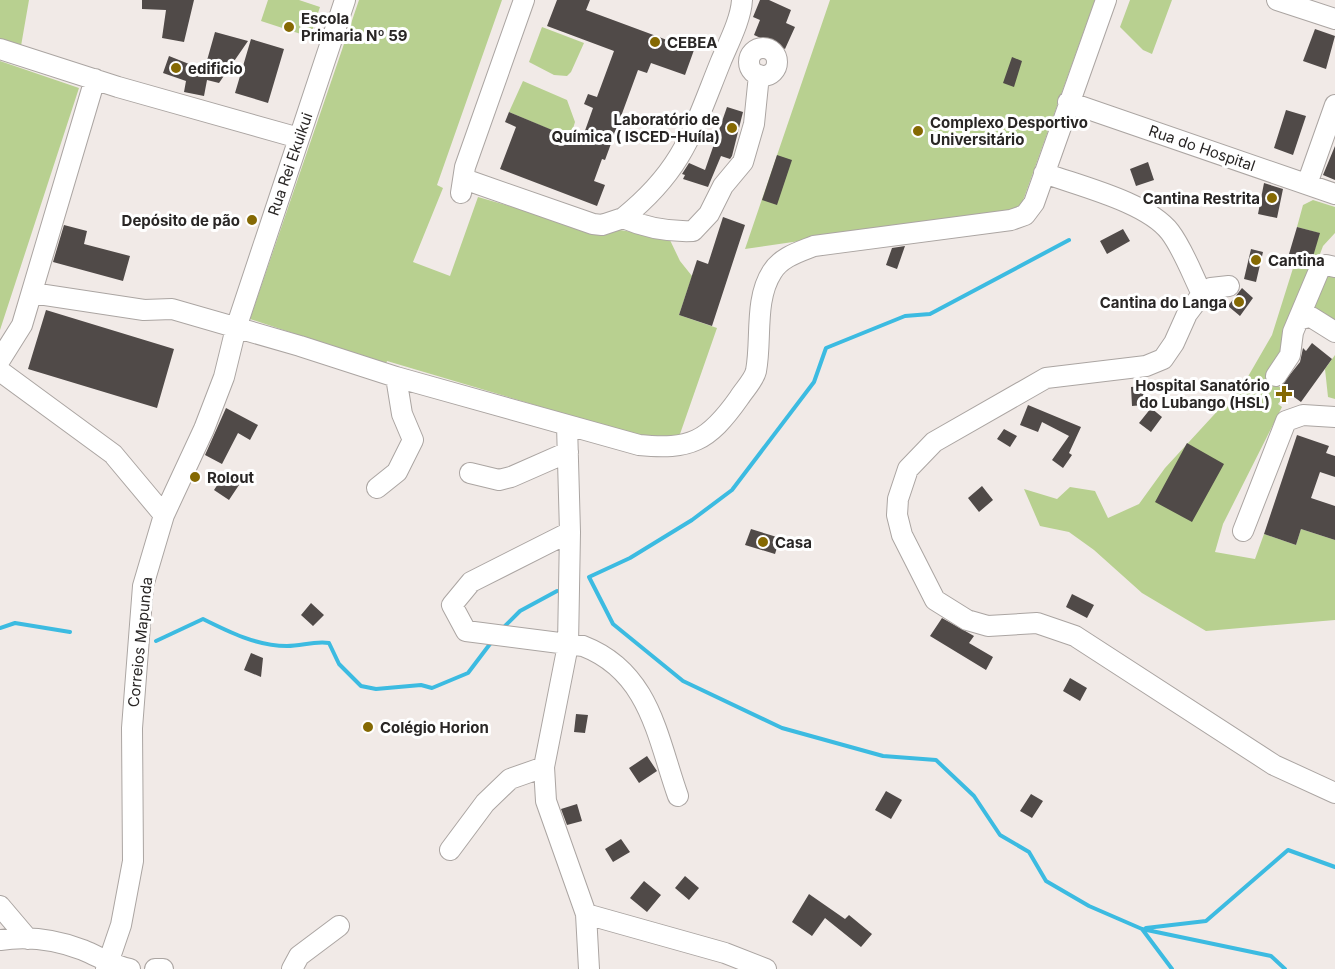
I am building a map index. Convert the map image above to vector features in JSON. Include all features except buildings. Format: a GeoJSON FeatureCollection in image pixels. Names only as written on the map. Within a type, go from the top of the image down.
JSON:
{"type":"FeatureCollection","features":[{"type":"Feature","properties":{"kind":"street","name":"Rua Rei Ekuikui"},"geometry":{"type":"LineString","coordinates":[[236,328],[345,0]]}},
{"type":"Feature","properties":{"kind":"street"},"geometry":{"type":"LineString","coordinates":[[524,0],[465,167],[462,186],[602,225],[622,218],[650,196],[668,176],[689,141],[732,34],[742,0]]}},
{"type":"Feature","properties":{"kind":"street"},"geometry":{"type":"LineString","coordinates":[[32,293],[144,310],[172,309],[396,377],[639,446],[672,448],[696,442],[728,414],[756,374],[764,290],[772,271],[789,255],[814,246],[1011,220],[1025,215],[1034,203],[1106,0]]}},
{"type":"Feature","properties":{"kind":"street"},"geometry":{"type":"LineString","coordinates":[[1277,0],[1335,19]]}},
{"type":"Feature","properties":{"kind":"street"},"geometry":{"type":"LineString","coordinates":[[0,49],[299,138]]}},
{"type":"Feature","properties":{"kind":"street"},"geometry":{"type":"LineString","coordinates":[[622,218],[640,226],[672,232],[693,231],[709,214],[723,186],[743,162],[754,124],[759,75]]}},
{"type":"Feature","properties":{"kind":"street"},"geometry":{"type":"LineString","coordinates":[[0,360],[22,324],[95,79]]}},
{"type":"Feature","properties":{"kind":"street","name":"Rua do Hospital"},"geometry":{"type":"LineString","coordinates":[[1068,102],[1335,194]]}},
{"type":"Feature","properties":{"kind":"street"},"geometry":{"type":"LineString","coordinates":[[1307,184],[1335,105]]}},
{"type":"Feature","properties":{"kind":"street"},"geometry":{"type":"LineString","coordinates":[[1044,173],[1122,201],[1155,217],[1170,232],[1202,294]]}},
{"type":"Feature","properties":{"kind":"street"},"geometry":{"type":"LineString","coordinates":[[1276,376],[1290,355],[1291,339],[1320,268],[1326,265],[1335,267]]}},
{"type":"Feature","properties":{"kind":"street"},"geometry":{"type":"LineString","coordinates":[[1229,286],[1211,288],[1202,294],[1187,314],[1174,343],[1163,359],[1146,366],[1046,378],[934,442],[908,469],[898,499],[902,535],[935,600],[967,620],[988,626],[1037,623],[1075,636],[1274,765],[1335,793]]}},
{"type":"Feature","properties":{"kind":"street"},"geometry":{"type":"LineString","coordinates":[[1300,319],[1311,317],[1335,332]]}},
{"type":"Feature","properties":{"kind":"street","name":"Correios Mapunda"},"geometry":{"type":"LineString","coordinates":[[108,967],[121,925],[133,861],[132,728],[143,586],[164,515],[220,387],[236,328]]}},
{"type":"Feature","properties":{"kind":"street"},"geometry":{"type":"LineString","coordinates":[[0,371],[113,454],[164,515]]}},
{"type":"Feature","properties":{"kind":"street"},"geometry":{"type":"LineString","coordinates":[[377,488],[397,472],[413,440],[402,414],[396,377]]}},
{"type":"Feature","properties":{"kind":"street"},"geometry":{"type":"LineString","coordinates":[[1244,531],[1286,421],[1303,415],[1335,417],[1335,426]]}},
{"type":"Feature","properties":{"kind":"street"},"geometry":{"type":"LineString","coordinates":[[567,425],[570,532],[568,645],[544,767],[546,801],[586,914],[590,969]]}},
{"type":"Feature","properties":{"kind":"street"},"geometry":{"type":"LineString","coordinates":[[470,474],[499,480],[568,452]]}},
{"type":"Feature","properties":{"kind":"street"},"geometry":{"type":"LineString","coordinates":[[570,532],[471,582],[452,605],[466,631],[583,646],[600,653],[622,672],[643,696],[678,796]]}},
{"type":"Feature","properties":{"kind":"street"},"geometry":{"type":"LineString","coordinates":[[450,850],[484,803],[510,779],[544,767]]}},
{"type":"Feature","properties":{"kind":"street"},"geometry":{"type":"LineString","coordinates":[[0,906],[28,939]]}},
{"type":"Feature","properties":{"kind":"street"},"geometry":{"type":"LineString","coordinates":[[586,914],[725,953],[766,969]]}},
{"type":"Feature","properties":{"kind":"street"},"geometry":{"type":"LineString","coordinates":[[292,969],[299,956],[339,926]]}},
{"type":"Feature","properties":{"kind":"street"},"geometry":{"type":"LineString","coordinates":[[0,940],[44,940],[83,950],[108,967],[130,969]]}},
{"type":"Feature","properties":{"kind":"street"},"geometry":{"type":"LineString","coordinates":[[155,969],[163,969]]}},
{"type":"Feature","properties":{"kind":"green space"},"geometry":{"type":"Polygon","coordinates":[[[0,0],[29,0],[21,46],[0,39],[0,0]]]}},
{"type":"Feature","properties":{"kind":"green space"},"geometry":{"type":"Polygon","coordinates":[[[268,0],[299,0],[320,7],[310,37],[261,21],[268,0]]]}},
{"type":"Feature","properties":{"kind":"green space"},"geometry":{"type":"Polygon","coordinates":[[[359,0],[502,0],[437,185],[443,188],[413,262],[450,276],[478,197],[598,232],[620,230],[669,238],[680,261],[692,276],[679,315],[717,328],[680,434],[673,439],[649,439],[387,361],[386,364],[250,319],[359,0]]]}},
{"type":"Feature","properties":{"kind":"green space","name":"Complexo Desportivo Universitário"},"geometry":{"type":"Polygon","coordinates":[[[830,0],[1095,0],[1020,209],[745,249],[830,0]]]}},
{"type":"Feature","properties":{"kind":"green space"},"geometry":{"type":"Polygon","coordinates":[[[1130,0],[1172,0],[1152,54],[1143,50],[1120,27],[1130,0]]]}},
{"type":"Feature","properties":{"kind":"green space"},"geometry":{"type":"Polygon","coordinates":[[[542,27],[584,43],[567,76],[554,75],[529,62],[542,27]]]}},
{"type":"Feature","properties":{"kind":"green space"},"geometry":{"type":"Polygon","coordinates":[[[0,61],[79,88],[0,330],[0,61]]]}},
{"type":"Feature","properties":{"kind":"green space"},"geometry":{"type":"Polygon","coordinates":[[[523,81],[567,100],[575,122],[570,138],[509,112],[523,81]]]}},
{"type":"Feature","properties":{"kind":"green space"},"geometry":{"type":"Polygon","coordinates":[[[1313,200],[1335,207],[1335,233],[1323,246],[1317,262],[1312,260],[1319,233],[1297,227],[1303,205],[1313,200]]]}},
{"type":"Feature","properties":{"kind":"green space"},"geometry":{"type":"Polygon","coordinates":[[[1294,265],[1316,272],[1269,380],[1287,392],[1278,404],[1282,407],[1223,524],[1215,552],[1255,559],[1264,534],[1296,545],[1301,529],[1335,540],[1335,620],[1206,631],[1142,593],[1094,550],[1069,532],[1040,526],[1024,489],[1057,499],[1070,487],[1095,491],[1108,518],[1139,504],[1165,468],[1246,380],[1272,335],[1294,265]]]}},
{"type":"Feature","properties":{"kind":"green space"},"geometry":{"type":"Polygon","coordinates":[[[1322,272],[1335,276],[1335,323],[1307,313],[1322,272]]]}},
{"type":"Feature","properties":{"kind":"green space"},"geometry":{"type":"Polygon","coordinates":[[[1335,355],[1335,399],[1328,397],[1325,369],[1335,355]]]}},
{"type":"Feature","properties":{"kind":"waterway"},"geometry":{"type":"LineString","coordinates":[[1069,240],[930,314],[905,316],[826,348],[814,382],[732,490],[692,520],[630,558],[589,577],[613,624],[683,681],[782,728],[883,756],[936,760],[974,796],[1000,835],[1029,852],[1046,881],[1089,906],[1142,929],[1271,956],[1285,969]]}},
{"type":"Feature","properties":{"kind":"waterway"},"geometry":{"type":"LineString","coordinates":[[502,629],[520,611],[557,591]]}},
{"type":"Feature","properties":{"kind":"waterway"},"geometry":{"type":"LineString","coordinates":[[156,641],[203,619],[265,644],[287,646],[329,643],[339,664],[361,686],[376,689],[421,685],[432,688],[468,673],[493,640]]}},
{"type":"Feature","properties":{"kind":"waterway"},"geometry":{"type":"LineString","coordinates":[[0,628],[15,623],[70,632]]}},
{"type":"Feature","properties":{"kind":"waterway"},"geometry":{"type":"LineString","coordinates":[[1146,928],[1206,921],[1288,850],[1335,867]]}},
{"type":"Feature","properties":{"kind":"waterway"},"geometry":{"type":"LineString","coordinates":[[1142,929],[1172,969]]}},
{"type":"Feature","properties":{"kind":"place","name":"Escola Primaria Nº 59"},"geometry":{"type":"Point","coordinates":[289,27]}},
{"type":"Feature","properties":{"kind":"place","name":"CEBEA"},"geometry":{"type":"Point","coordinates":[655,42]}},
{"type":"Feature","properties":{"kind":"place","name":"edificio"},"geometry":{"type":"Point","coordinates":[176,68]}},
{"type":"Feature","properties":{"kind":"place","name":"Laboratório de Química ( ISCED-Huíla)"},"geometry":{"type":"Point","coordinates":[732,128]}},
{"type":"Feature","properties":{"kind":"place","name":"Complexo Desportivo Universitário"},"geometry":{"type":"Point","coordinates":[918,131]}},
{"type":"Feature","properties":{"kind":"place","name":"Cantina Restrita"},"geometry":{"type":"Point","coordinates":[1272,198]}},
{"type":"Feature","properties":{"kind":"place","name":"Depósito de pão"},"geometry":{"type":"Point","coordinates":[252,220]}},
{"type":"Feature","properties":{"kind":"place","name":"Cantina"},"geometry":{"type":"Point","coordinates":[1256,260]}},
{"type":"Feature","properties":{"kind":"place","name":"Cantina do Langa"},"geometry":{"type":"Point","coordinates":[1239,302]}},
{"type":"Feature","properties":{"kind":"place","name":"Hospital Sanatório do Lubango (HSL)"},"geometry":{"type":"Point","coordinates":[1284,394]}},
{"type":"Feature","properties":{"kind":"place","name":"Rolout"},"geometry":{"type":"Point","coordinates":[195,477]}},
{"type":"Feature","properties":{"kind":"place","name":"Casa"},"geometry":{"type":"Point","coordinates":[763,542]}},
{"type":"Feature","properties":{"kind":"place","name":"Colégio Horion"},"geometry":{"type":"Point","coordinates":[368,727]}}]}
